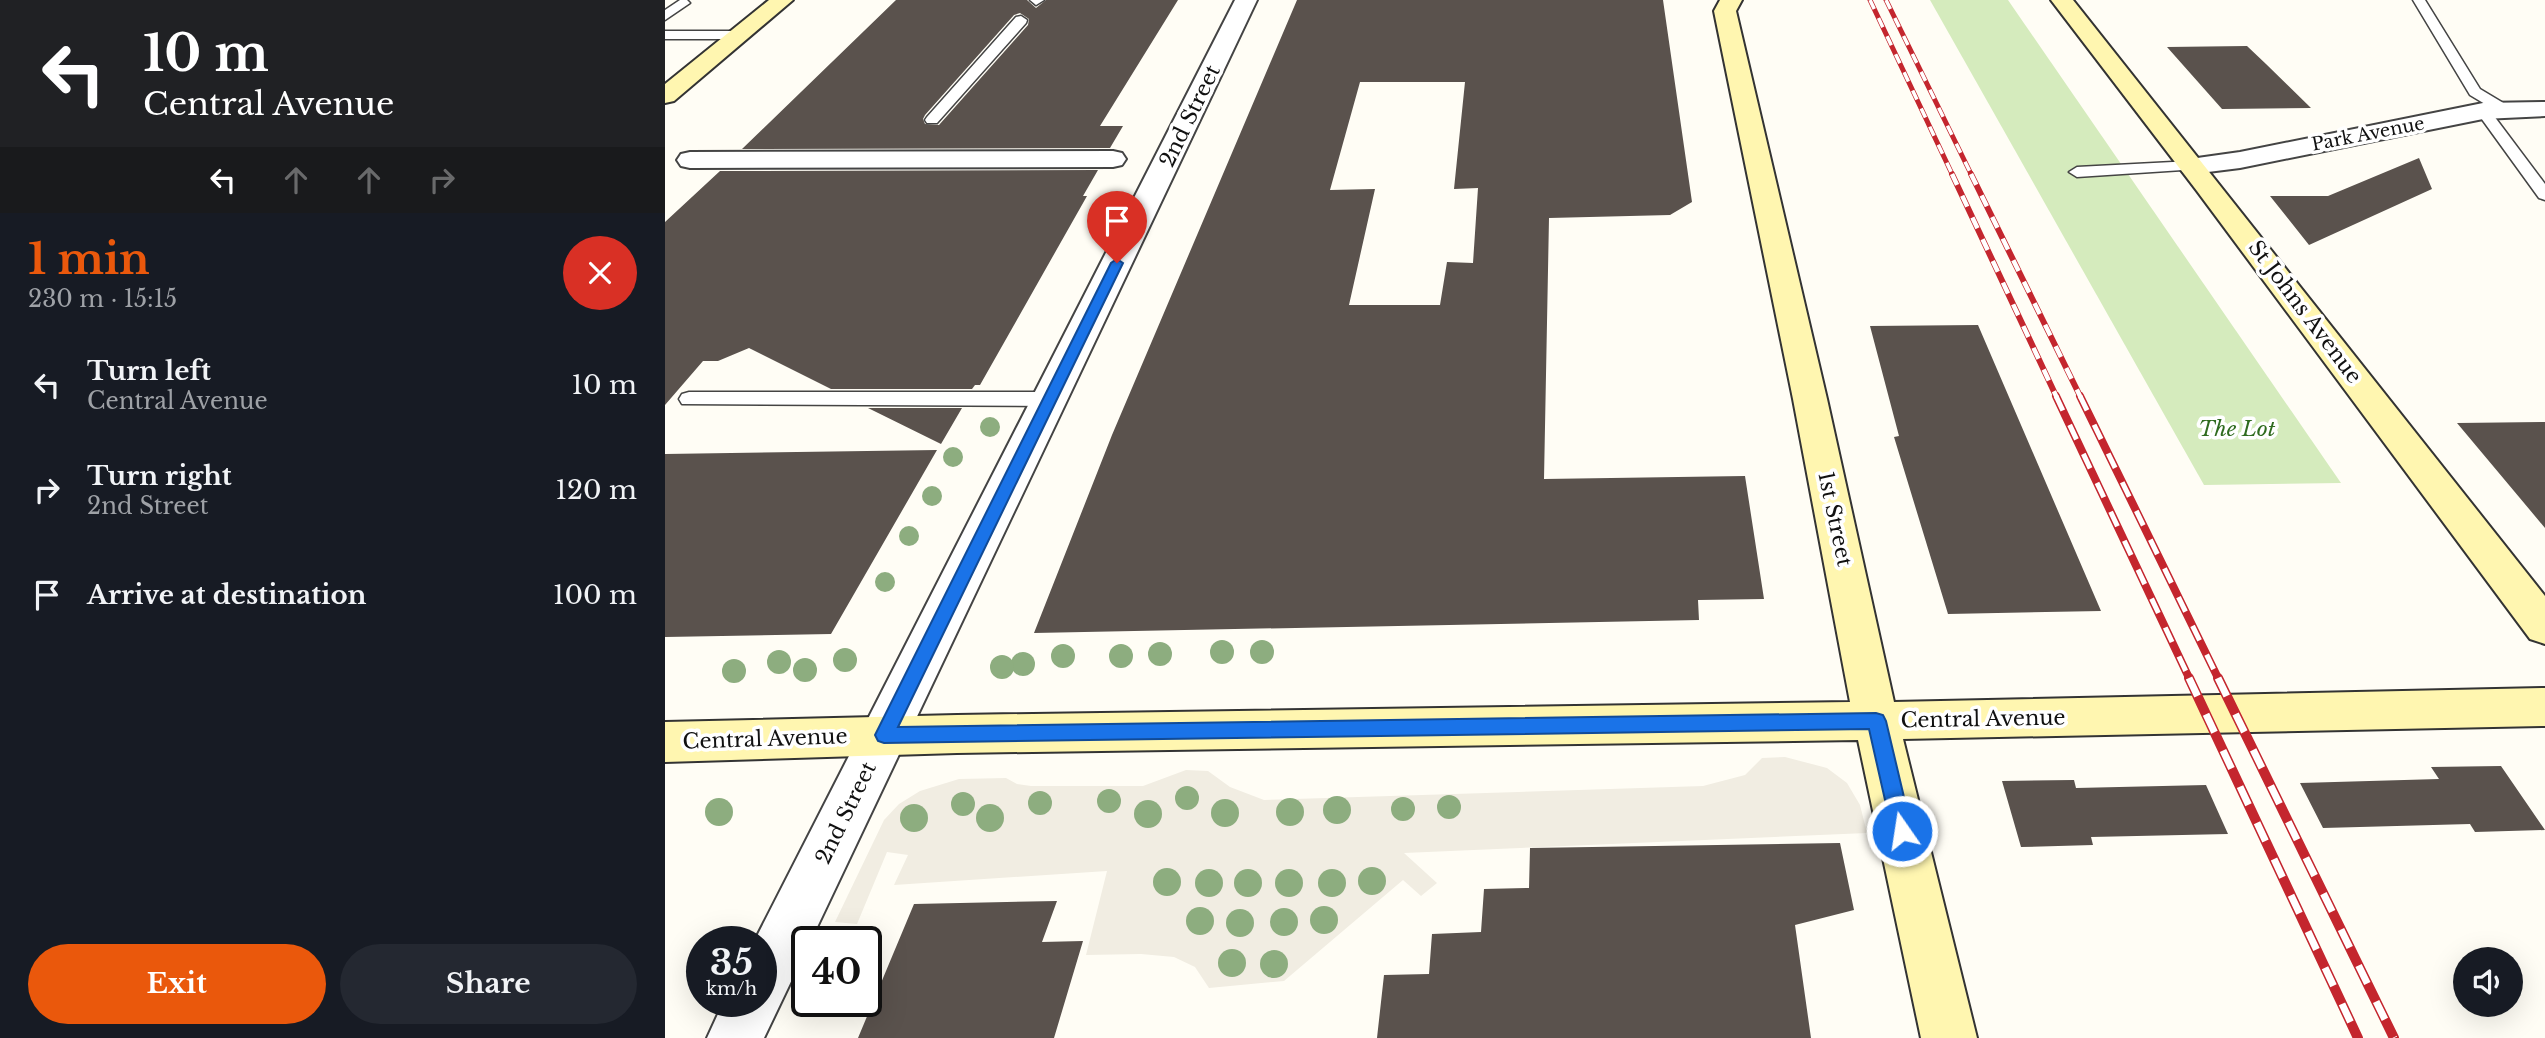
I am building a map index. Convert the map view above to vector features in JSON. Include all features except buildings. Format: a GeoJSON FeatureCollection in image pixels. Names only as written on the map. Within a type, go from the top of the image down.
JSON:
{"type":"FeatureCollection","features":[{"type":"Feature","properties":{"kind":"street"},"geometry":{"type":"LineString","coordinates":[[665,96],[782,0]]}},
{"type":"Feature","properties":{"kind":"street","name":"2nd Street"},"geometry":{"type":"LineString","coordinates":[[777,952],[1246,0]]}},
{"type":"Feature","properties":{"kind":"street","name":"1st Street"},"geometry":{"type":"LineString","coordinates":[[1731,0],[1725,11],[1810,399],[1876,721],[1949,1038]]}},
{"type":"Feature","properties":{"kind":"street","name":"St Johns Avenue"},"geometry":{"type":"LineString","coordinates":[[2062,0],[2545,627]]}},
{"type":"Feature","properties":{"kind":"street","name":"Park Avenue"},"geometry":{"type":"LineString","coordinates":[[2192,166],[2240,160],[2494,110],[2545,109]]}},
{"type":"Feature","properties":{"kind":"street"},"geometry":{"type":"LineString","coordinates":[[690,160],[1113,159]]}},
{"type":"Feature","properties":{"kind":"street","name":"Central Avenue"},"geometry":{"type":"LineString","coordinates":[[665,742],[884,735],[1876,721],[2545,707]]}},
{"type":"Feature","properties":{"kind":"street"},"geometry":{"type":"LineString","coordinates":[[735,1038],[745,1017]]}},
{"type":"Feature","properties":{"kind":"lane"},"geometry":{"type":"LineString","coordinates":[[2419,0],[2475,92],[2494,110],[2545,195]]}},
{"type":"Feature","properties":{"kind":"lane"},"geometry":{"type":"LineString","coordinates":[[665,16],[684,3]]}},
{"type":"Feature","properties":{"kind":"lane"},"geometry":{"type":"LineString","coordinates":[[932,120],[1021,20]]}},
{"type":"Feature","properties":{"kind":"lane"},"geometry":{"type":"LineString","coordinates":[[665,35],[739,35]]}},
{"type":"Feature","properties":{"kind":"lane"},"geometry":{"type":"LineString","coordinates":[[2077,172],[2192,166]]}},
{"type":"Feature","properties":{"kind":"lane"},"geometry":{"type":"LineString","coordinates":[[689,399],[1050,399]]}},
{"type":"Feature","properties":{"kind":"green space","name":"The Lot"},"geometry":{"type":"Polygon","coordinates":[[[1930,0],[2008,0],[2341,483],[2204,485],[1930,0]]]}},
{"type":"Feature","properties":{"kind":"shaded area"},"geometry":{"type":"Polygon","coordinates":[[[1785,757],[1827,768],[1847,783],[1860,805],[1867,833],[1404,853],[1437,883],[1421,896],[1403,880],[1284,981],[1209,988],[1195,967],[1174,957],[1141,954],[1086,955],[1107,871],[894,885],[908,855],[887,852],[857,924],[835,922],[884,820],[899,804],[920,791],[959,779],[1006,778],[1017,784],[1031,786],[1143,786],[1186,770],[1208,771],[1230,787],[1264,800],[1703,786],[1745,775],[1762,758],[1785,757]]]}},
{"type":"Feature","properties":{"kind":"railway"},"geometry":{"type":"LineString","coordinates":[[1870,0],[1953,176]]}},
{"type":"Feature","properties":{"kind":"railway"},"geometry":{"type":"LineString","coordinates":[[1886,0],[1972,176]]}},
{"type":"Feature","properties":{"kind":"railway"},"geometry":{"type":"LineString","coordinates":[[1952,174],[2057,398]]}},
{"type":"Feature","properties":{"kind":"railway"},"geometry":{"type":"LineString","coordinates":[[1971,174],[2081,398]]}},
{"type":"Feature","properties":{"kind":"railway"},"geometry":{"type":"LineString","coordinates":[[2056,396],[2190,680]]}},
{"type":"Feature","properties":{"kind":"railway"},"geometry":{"type":"LineString","coordinates":[[2080,396],[2219,680]]}},
{"type":"Feature","properties":{"kind":"railway"},"geometry":{"type":"LineString","coordinates":[[2189,678],[2358,1038]]}},
{"type":"Feature","properties":{"kind":"railway"},"geometry":{"type":"LineString","coordinates":[[2218,678],[2394,1038]]}},
{"type":"Feature","properties":{"kind":"route"},"geometry":{"type":"LineString","coordinates":[[1117,263],[884,735],[1876,721],[1902,831]]}}]}
